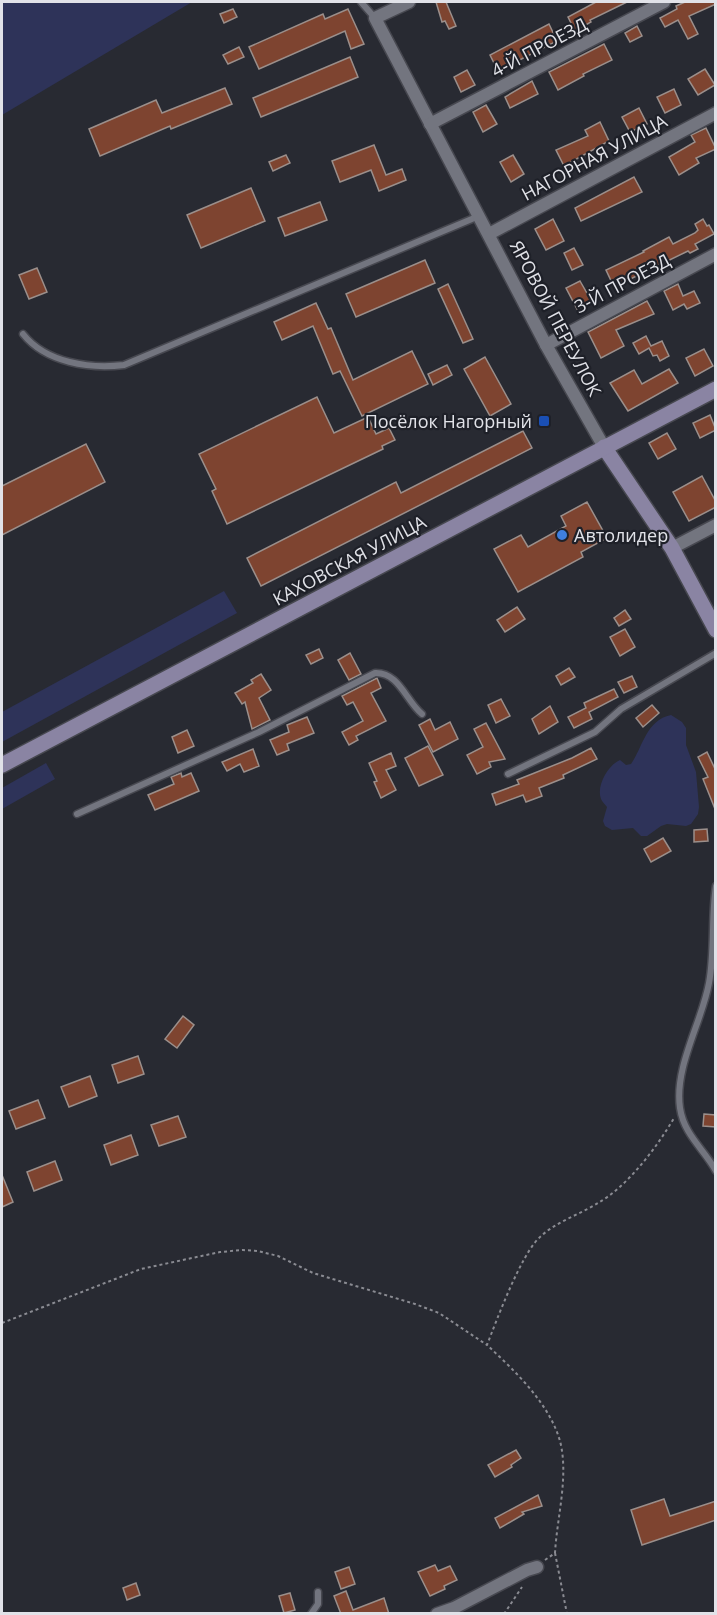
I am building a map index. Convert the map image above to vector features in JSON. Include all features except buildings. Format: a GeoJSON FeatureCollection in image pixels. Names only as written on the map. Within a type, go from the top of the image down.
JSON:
{"type":"FeatureCollection","features":[{"type":"Feature","properties":{"kind":"main road","name":"КАХОВСКАЯ УЛИЦА"},"geometry":{"type":"LineString","coordinates":[[2,765],[716,389]]}},
{"type":"Feature","properties":{"kind":"main road","name":"ЯРОВОЙ ПЕРЕУЛОК"},"geometry":{"type":"LineString","coordinates":[[604,447],[672,548],[716,630]]}},
{"type":"Feature","properties":{"kind":"street"},"geometry":{"type":"LineString","coordinates":[[375,18],[409,2]]}},
{"type":"Feature","properties":{"kind":"street","name":"4-Й ПРОЕЗД"},"geometry":{"type":"LineString","coordinates":[[430,124],[664,2]]}},
{"type":"Feature","properties":{"kind":"street","name":"ЯРОВОЙ ПЕРЕУЛОК"},"geometry":{"type":"LineString","coordinates":[[375,18],[546,345],[604,447]]}},
{"type":"Feature","properties":{"kind":"street","name":"НАГОРНАЯ УЛИЦА"},"geometry":{"type":"LineString","coordinates":[[489,234],[716,113]]}},
{"type":"Feature","properties":{"kind":"street","name":"3-Й ПРОЕЗД"},"geometry":{"type":"LineString","coordinates":[[546,345],[716,254]]}},
{"type":"Feature","properties":{"kind":"street"},"geometry":{"type":"LineString","coordinates":[[672,548],[716,525]]}},
{"type":"Feature","properties":{"kind":"street"},"geometry":{"type":"LineString","coordinates":[[437,1614],[454,1608],[539,1565]]}},
{"type":"Feature","properties":{"kind":"lane"},"geometry":{"type":"LineString","coordinates":[[361,2],[375,18]]}},
{"type":"Feature","properties":{"kind":"lane"},"geometry":{"type":"LineString","coordinates":[[23,334],[32,345],[52,356],[100,367],[124,364],[480,216]]}},
{"type":"Feature","properties":{"kind":"lane"},"geometry":{"type":"LineString","coordinates":[[508,774],[595,732],[621,709],[716,653]]}},
{"type":"Feature","properties":{"kind":"lane"},"geometry":{"type":"LineString","coordinates":[[76,814],[259,732],[375,673],[384,674],[392,679],[414,708],[422,714]]}},
{"type":"Feature","properties":{"kind":"lane"},"geometry":{"type":"LineString","coordinates":[[716,886],[710,979],[683,1072],[680,1108],[691,1138],[713,1160],[716,1171]]}},
{"type":"Feature","properties":{"kind":"lane"},"geometry":{"type":"LineString","coordinates":[[311,1614],[318,1604],[318,1592]]}},
{"type":"Feature","properties":{"kind":"path"},"geometry":{"type":"LineString","coordinates":[[487,1345],[509,1292],[537,1239],[550,1229],[613,1193],[627,1180],[665,1134],[680,1108]]}},
{"type":"Feature","properties":{"kind":"path"},"geometry":{"type":"LineString","coordinates":[[2,1323],[141,1269],[220,1252],[243,1250],[278,1256],[313,1273],[439,1313],[487,1345],[528,1387],[544,1408],[560,1442],[562,1475],[555,1553],[567,1614]]}},
{"type":"Feature","properties":{"kind":"path"},"geometry":{"type":"LineString","coordinates":[[539,1565],[555,1553]]}},
{"type":"Feature","properties":{"kind":"shaded area"},"geometry":{"type":"Polygon","coordinates":[[[2,2],[192,2],[2,115],[2,2]]]}},
{"type":"Feature","properties":{"kind":"shaded area"},"geometry":{"type":"Polygon","coordinates":[[[224,591],[237,613],[2,742],[2,712],[224,591]]]}},
{"type":"Feature","properties":{"kind":"shaded area"},"geometry":{"type":"Polygon","coordinates":[[[671,715],[682,722],[686,728],[686,745],[696,772],[698,814],[691,824],[686,826],[667,824],[647,836],[641,836],[633,828],[612,830],[605,826],[603,821],[607,807],[601,800],[600,788],[604,776],[611,766],[620,760],[626,765],[631,764],[651,728],[656,722],[671,715]]]}},
{"type":"Feature","properties":{"kind":"shaded area"},"geometry":{"type":"Polygon","coordinates":[[[46,763],[55,779],[2,809],[2,788],[46,763]]]}},
{"type":"Feature","properties":{"kind":"place","name":"Посёлок Нагорный"},"geometry":{"type":"Point","coordinates":[544,421]}},
{"type":"Feature","properties":{"kind":"place","name":"Автолидер"},"geometry":{"type":"Point","coordinates":[562,535]}}]}
